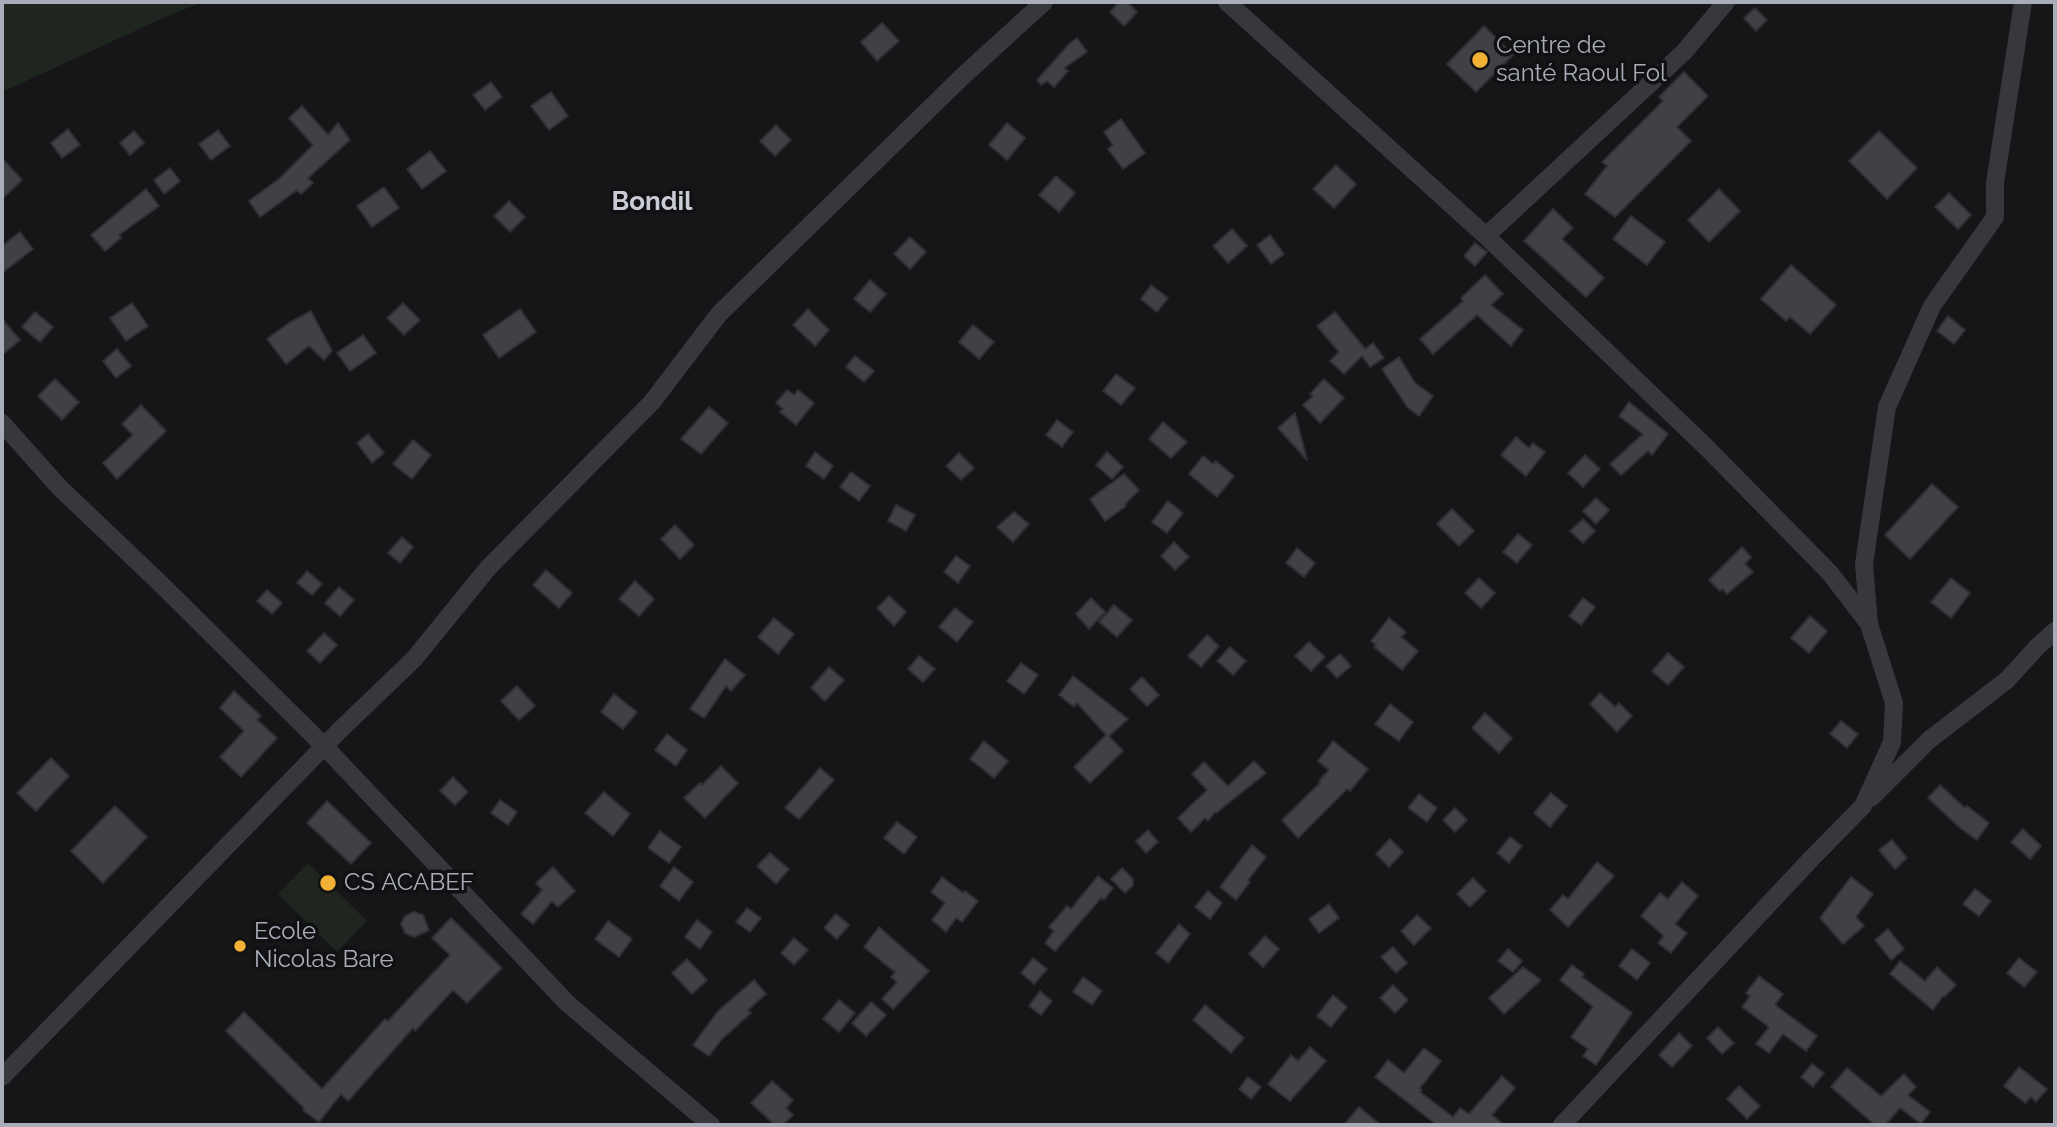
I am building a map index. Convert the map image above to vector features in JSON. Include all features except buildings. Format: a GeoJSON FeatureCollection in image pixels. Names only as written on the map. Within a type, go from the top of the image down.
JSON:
{"type":"FeatureCollection","features":[{"type":"Feature","properties":{"kind":"street"},"geometry":{"type":"LineString","coordinates":[[2,1077],[106,967],[340,730],[414,659],[488,568],[652,402],[719,314],[964,75],[1044,2]]}},
{"type":"Feature","properties":{"kind":"street"},"geometry":{"type":"LineString","coordinates":[[1227,2],[1486,236],[1706,447],[1820,563],[1869,624]]}},
{"type":"Feature","properties":{"kind":"street"},"geometry":{"type":"LineString","coordinates":[[1486,236],[1684,52],[1726,2]]}},
{"type":"Feature","properties":{"kind":"street"},"geometry":{"type":"LineString","coordinates":[[1863,806],[1892,742],[1894,703],[1869,624],[1864,564],[1887,407],[1932,306],[1995,217],[1995,183],[2023,2]]}},
{"type":"Feature","properties":{"kind":"street"},"geometry":{"type":"LineString","coordinates":[[2,423],[59,487],[325,747],[567,1003],[711,1125]]}},
{"type":"Feature","properties":{"kind":"street"},"geometry":{"type":"LineString","coordinates":[[1562,1125],[1863,806],[1929,740],[2007,680],[2055,631]]}},
{"type":"Feature","properties":{"kind":"shaded area"},"geometry":{"type":"Polygon","coordinates":[[[2,2],[204,2],[2,92],[2,2]]]}},
{"type":"Feature","properties":{"kind":"shaded area"},"geometry":{"type":"Polygon","coordinates":[[[308,863],[367,921],[337,952],[278,894],[308,863]]]}},
{"type":"Feature","properties":{"kind":"place","name":"Centre de santé Raoul Fol"},"geometry":{"type":"Point","coordinates":[1480,60]}},
{"type":"Feature","properties":{"kind":"place","name":"CS ACABEF"},"geometry":{"type":"Point","coordinates":[328,883]}},
{"type":"Feature","properties":{"kind":"place","name":"Ecole Nicolas Bare"},"geometry":{"type":"Point","coordinates":[240,946]}},
{"type":"Feature","properties":{"kind":"district","name":"Bondil"},"geometry":{"type":"Point","coordinates":[652,202]}}]}
